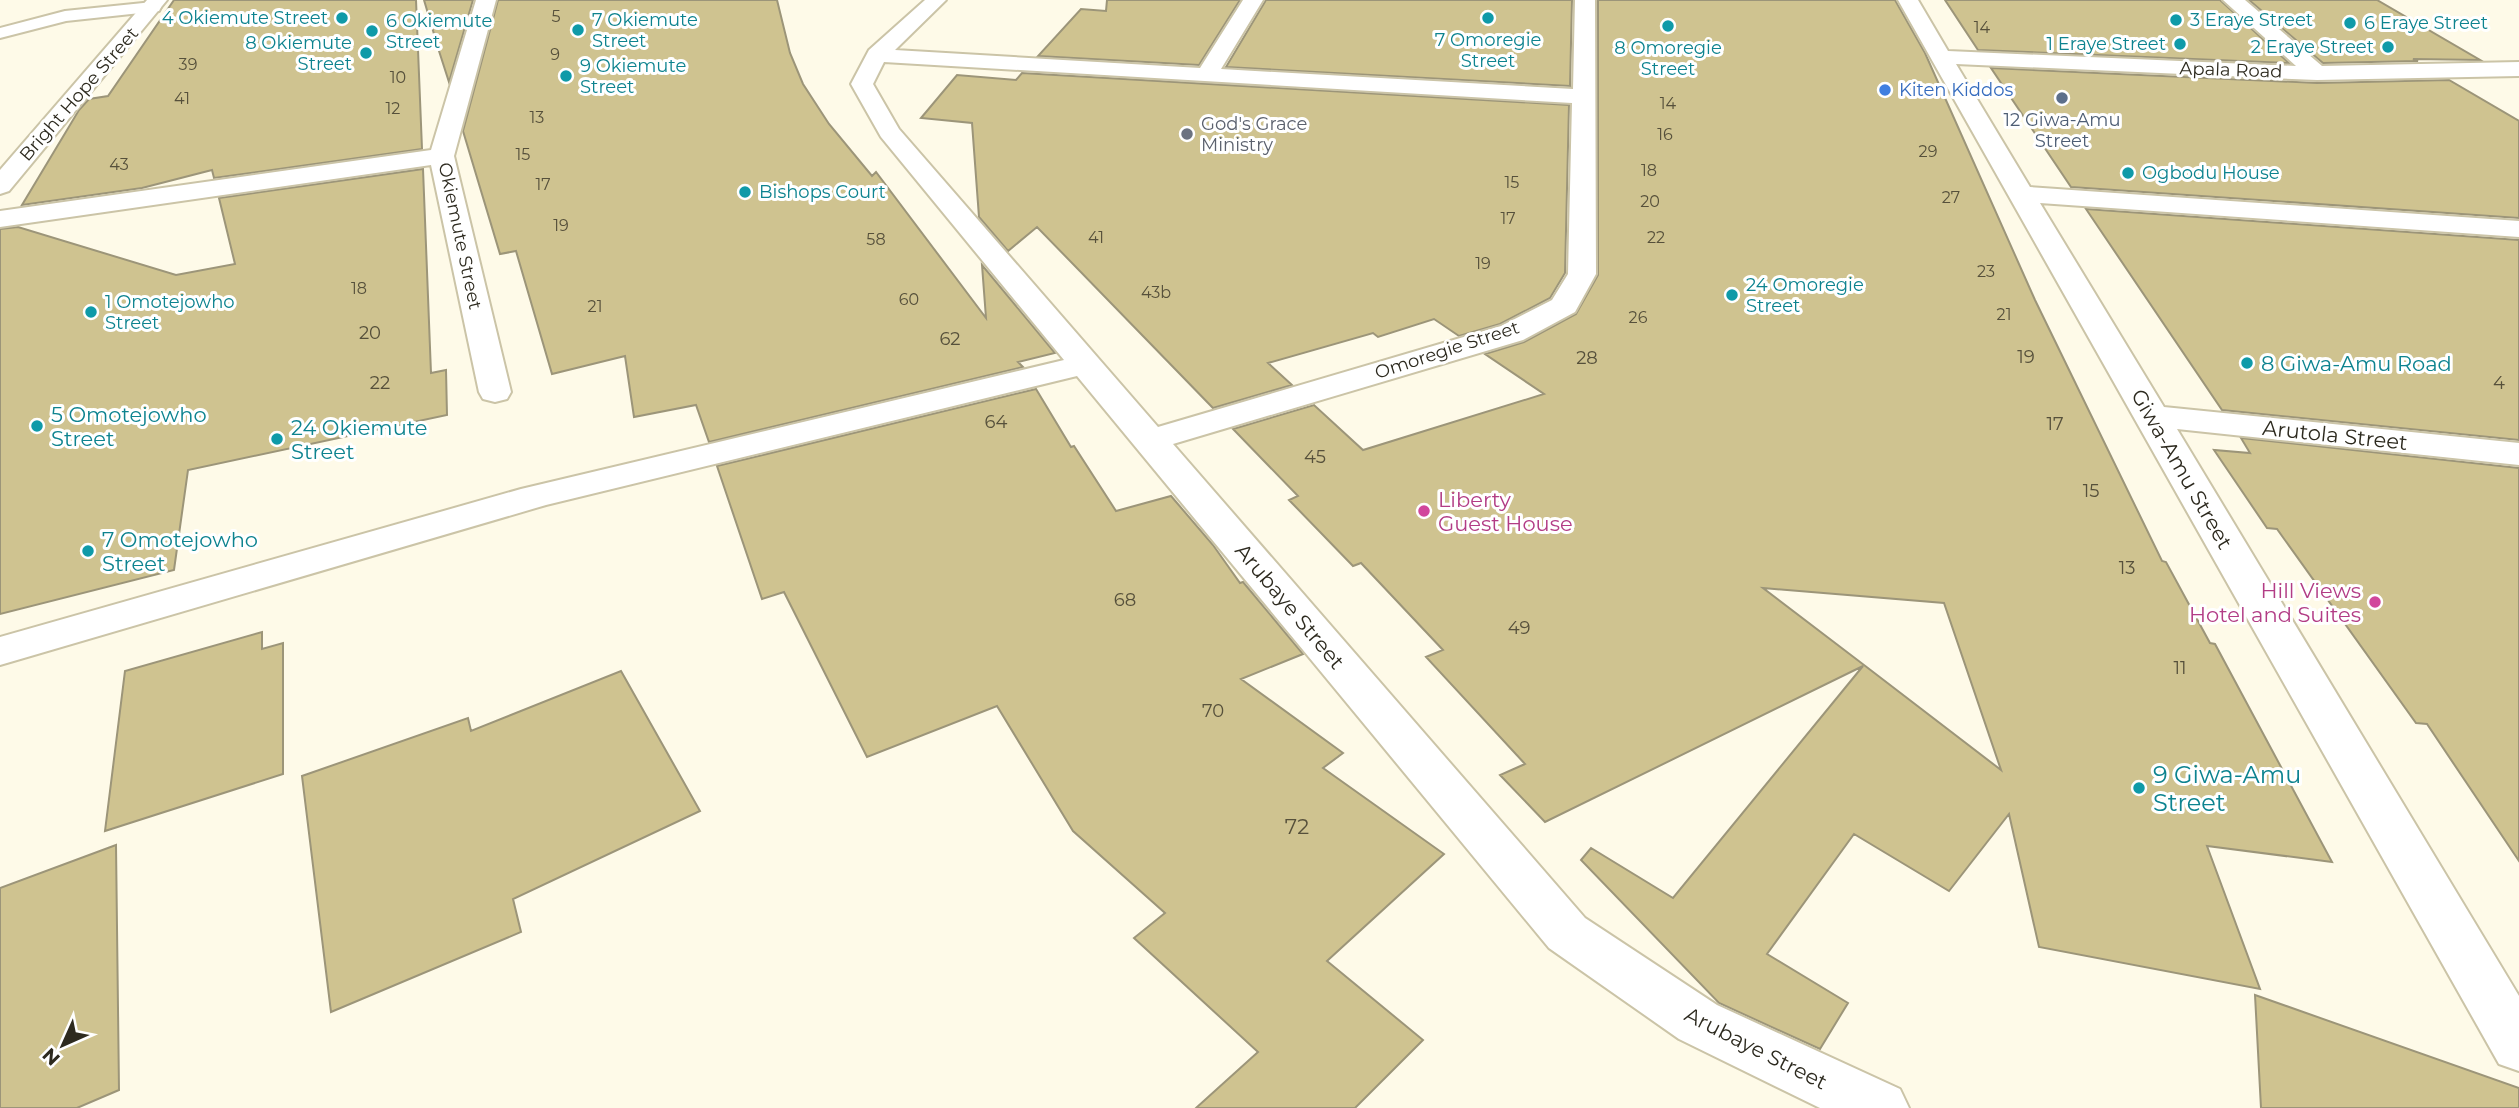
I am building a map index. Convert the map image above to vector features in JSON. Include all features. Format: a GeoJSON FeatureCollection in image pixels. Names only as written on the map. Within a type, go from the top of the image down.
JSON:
{"type":"FeatureCollection","features":[{"type":"Feature","properties":{"kind":"street","name":"Okiemute Street"},"geometry":{"type":"LineString","coordinates":[[486,0],[442,156],[495,392]]}},
{"type":"Feature","properties":{"kind":"street","name":"Arubaye Street"},"geometry":{"type":"LineString","coordinates":[[936,0],[877,55],[862,84],[888,132],[1567,933],[1698,1022],[1880,1108]]}},
{"type":"Feature","properties":{"kind":"street"},"geometry":{"type":"LineString","coordinates":[[1208,73],[1253,0]]}},
{"type":"Feature","properties":{"kind":"street","name":"Omoregie Street"},"geometry":{"type":"LineString","coordinates":[[1150,440],[1512,333],[1564,306],[1582,274],[1585,0]]}},
{"type":"Feature","properties":{"kind":"street","name":"Giwa-Amu Street"},"geometry":{"type":"LineString","coordinates":[[1908,0],[2519,1046]]}},
{"type":"Feature","properties":{"kind":"street"},"geometry":{"type":"LineString","coordinates":[[2233,0],[2317,73]]}},
{"type":"Feature","properties":{"kind":"street","name":"Bright Hope Street"},"geometry":{"type":"LineString","coordinates":[[0,186],[155,4]]}},
{"type":"Feature","properties":{"kind":"street"},"geometry":{"type":"LineString","coordinates":[[877,55],[1585,97]]}},
{"type":"Feature","properties":{"kind":"street","name":"Apala Road"},"geometry":{"type":"LineString","coordinates":[[1943,57],[2317,73],[2519,69]]}},
{"type":"Feature","properties":{"kind":"street"},"geometry":{"type":"LineString","coordinates":[[0,219],[442,156]]}},
{"type":"Feature","properties":{"kind":"street"},"geometry":{"type":"LineString","coordinates":[[2022,194],[2519,229]]}},
{"type":"Feature","properties":{"kind":"street"},"geometry":{"type":"LineString","coordinates":[[0,651],[534,497],[1086,364]]}},
{"type":"Feature","properties":{"kind":"street","name":"Arutola Street"},"geometry":{"type":"LineString","coordinates":[[2151,416],[2519,454]]}},
{"type":"Feature","properties":{"kind":"lane"},"geometry":{"type":"LineString","coordinates":[[0,33],[65,16],[155,4]]}},
{"type":"Feature","properties":{"kind":"building"},"geometry":{"type":"Polygon","coordinates":[[[174,0],[416,0],[422,149],[214,178],[212,170],[142,188],[22,205],[79,110],[89,99],[108,96],[174,0]]]}},
{"type":"Feature","properties":{"kind":"building"},"geometry":{"type":"Polygon","coordinates":[[[424,0],[473,0],[449,82],[439,51],[424,0]]]}},
{"type":"Feature","properties":{"kind":"building"},"geometry":{"type":"Polygon","coordinates":[[[498,0],[777,0],[790,53],[803,84],[829,124],[872,176],[876,172],[986,318],[982,265],[1055,353],[1018,362],[1023,367],[709,442],[696,405],[634,417],[625,356],[552,374],[516,251],[500,254],[463,131],[498,0]]]}},
{"type":"Feature","properties":{"kind":"building"},"geometry":{"type":"Polygon","coordinates":[[[1107,0],[1240,0],[1199,65],[1038,56],[1081,9],[1106,11],[1107,0]]]}},
{"type":"Feature","properties":{"kind":"building"},"geometry":{"type":"Polygon","coordinates":[[[1266,0],[1572,0],[1570,86],[1226,67],[1266,0]]]}},
{"type":"Feature","properties":{"kind":"building"},"geometry":{"type":"Polygon","coordinates":[[[1598,0],[1895,0],[1925,53],[2035,300],[2162,561],[2166,562],[2210,643],[2215,644],[2332,862],[2207,846],[2260,989],[2039,947],[2009,814],[1949,891],[1854,834],[1767,954],[1848,1003],[1820,1049],[1719,1003],[1581,860],[1591,848],[1673,898],[1863,666],[1545,822],[1500,775],[1525,764],[1426,657],[1443,650],[1361,563],[1353,566],[1289,500],[1298,496],[1233,429],[1314,405],[1363,450],[1544,394],[1485,354],[1524,342],[1576,314],[1598,275],[1598,0]],[[1763,588],[2001,770],[1944,603],[1763,588]]]}},
{"type":"Feature","properties":{"kind":"building"},"geometry":{"type":"Polygon","coordinates":[[[1945,0],[2220,0],[2289,63],[1978,50],[1945,0]]]}},
{"type":"Feature","properties":{"kind":"building"},"geometry":{"type":"Polygon","coordinates":[[[2249,0],[2377,0],[2480,60],[2413,59],[2418,61],[2323,63],[2249,0]]]}},
{"type":"Feature","properties":{"kind":"building"},"geometry":{"type":"Polygon","coordinates":[[[1991,68],[2317,83],[2449,80],[2519,121],[2519,218],[2071,187],[1991,68]]]}},
{"type":"Feature","properties":{"kind":"building"},"geometry":{"type":"Polygon","coordinates":[[[1022,73],[1569,105],[1565,273],[1550,298],[1500,324],[1459,336],[1434,319],[1378,337],[1373,333],[1268,363],[1292,385],[1213,408],[1037,227],[1008,251],[979,217],[972,123],[921,118],[957,75],[1016,80],[1022,73]]]}},
{"type":"Feature","properties":{"kind":"building"},"geometry":{"type":"Polygon","coordinates":[[[423,169],[431,373],[446,370],[447,415],[188,470],[174,570],[0,614],[0,229],[18,227],[176,275],[235,264],[219,198],[423,169]]]}},
{"type":"Feature","properties":{"kind":"building"},"geometry":{"type":"Polygon","coordinates":[[[2086,209],[2519,240],[2519,440],[2222,410],[2086,209]]]}},
{"type":"Feature","properties":{"kind":"building"},"geometry":{"type":"Polygon","coordinates":[[[1036,389],[1071,447],[1074,446],[1116,511],[1171,496],[1213,545],[1240,583],[1243,582],[1303,654],[1241,679],[1343,753],[1323,768],[1444,854],[1327,961],[1423,1040],[1355,1108],[1196,1108],[1258,1052],[1134,938],[1165,913],[1073,831],[997,706],[867,757],[784,592],[762,599],[717,466],[1036,389]]]}},
{"type":"Feature","properties":{"kind":"building"},"geometry":{"type":"Polygon","coordinates":[[[2241,438],[2519,468],[2519,861],[2427,724],[2416,723],[2277,529],[2267,528],[2214,450],[2250,453],[2241,438]]]}},
{"type":"Feature","properties":{"kind":"building"},"geometry":{"type":"Polygon","coordinates":[[[262,632],[262,649],[283,643],[283,774],[105,831],[125,671],[262,632]]]}},
{"type":"Feature","properties":{"kind":"building"},"geometry":{"type":"Polygon","coordinates":[[[621,671],[700,811],[513,899],[521,932],[331,1012],[302,776],[468,718],[471,731],[621,671]]]}},
{"type":"Feature","properties":{"kind":"building"},"geometry":{"type":"Polygon","coordinates":[[[116,845],[119,1090],[77,1108],[0,1108],[0,888],[116,845]]]}},
{"type":"Feature","properties":{"kind":"building"},"geometry":{"type":"Polygon","coordinates":[[[2255,995],[2519,1088],[2519,1108],[2261,1108],[2255,995]]]}},
{"type":"Feature","properties":{"kind":"place","name":"4 Okiemute Street"},"geometry":{"type":"Point","coordinates":[342,18]}},
{"type":"Feature","properties":{"kind":"place","name":"7 Omoregie Street"},"geometry":{"type":"Point","coordinates":[1488,18]}},
{"type":"Feature","properties":{"kind":"place","name":"3 Eraye Street"},"geometry":{"type":"Point","coordinates":[2176,20]}},
{"type":"Feature","properties":{"kind":"place","name":"6 Eraye Street"},"geometry":{"type":"Point","coordinates":[2350,23]}},
{"type":"Feature","properties":{"kind":"place","name":"8 Omoregie Street"},"geometry":{"type":"Point","coordinates":[1668,26]}},
{"type":"Feature","properties":{"kind":"place","name":"7 Okiemute Street"},"geometry":{"type":"Point","coordinates":[578,30]}},
{"type":"Feature","properties":{"kind":"place","name":"6 Okiemute Street"},"geometry":{"type":"Point","coordinates":[372,31]}},
{"type":"Feature","properties":{"kind":"place","name":"1 Eraye Street"},"geometry":{"type":"Point","coordinates":[2180,44]}},
{"type":"Feature","properties":{"kind":"place","name":"2 Eraye Street"},"geometry":{"type":"Point","coordinates":[2388,47]}},
{"type":"Feature","properties":{"kind":"place","name":"8 Okiemute Street"},"geometry":{"type":"Point","coordinates":[366,53]}},
{"type":"Feature","properties":{"kind":"place","name":"9 Okiemute Street"},"geometry":{"type":"Point","coordinates":[566,76]}},
{"type":"Feature","properties":{"kind":"place","name":"Kiten Kiddos"},"geometry":{"type":"Point","coordinates":[1885,90]}},
{"type":"Feature","properties":{"kind":"place","name":"12 Giwa-Amu Street"},"geometry":{"type":"Point","coordinates":[2062,98]}},
{"type":"Feature","properties":{"kind":"place","name":"God's Grace Ministry"},"geometry":{"type":"Point","coordinates":[1187,134]}},
{"type":"Feature","properties":{"kind":"place","name":"Ogbodu House"},"geometry":{"type":"Point","coordinates":[2128,173]}},
{"type":"Feature","properties":{"kind":"place","name":"Bishops Court"},"geometry":{"type":"Point","coordinates":[745,192]}},
{"type":"Feature","properties":{"kind":"place","name":"24 Omoregie Street"},"geometry":{"type":"Point","coordinates":[1732,295]}},
{"type":"Feature","properties":{"kind":"place","name":"1 Omotejowho Street"},"geometry":{"type":"Point","coordinates":[91,312]}},
{"type":"Feature","properties":{"kind":"place","name":"8 Giwa-Amu Road"},"geometry":{"type":"Point","coordinates":[2247,363]}},
{"type":"Feature","properties":{"kind":"place","name":"5 Omotejowho Street"},"geometry":{"type":"Point","coordinates":[37,426]}},
{"type":"Feature","properties":{"kind":"place","name":"24 Okiemute Street"},"geometry":{"type":"Point","coordinates":[277,439]}},
{"type":"Feature","properties":{"kind":"place","name":"Liberty Guest House"},"geometry":{"type":"Point","coordinates":[1424,511]}},
{"type":"Feature","properties":{"kind":"place","name":"7 Omotejowho Street"},"geometry":{"type":"Point","coordinates":[88,551]}},
{"type":"Feature","properties":{"kind":"place","name":"Hill Views Hotel and Suites"},"geometry":{"type":"Point","coordinates":[2375,602]}},
{"type":"Feature","properties":{"kind":"place","name":"9 Giwa-Amu Street"},"geometry":{"type":"Point","coordinates":[2139,788]}}]}
